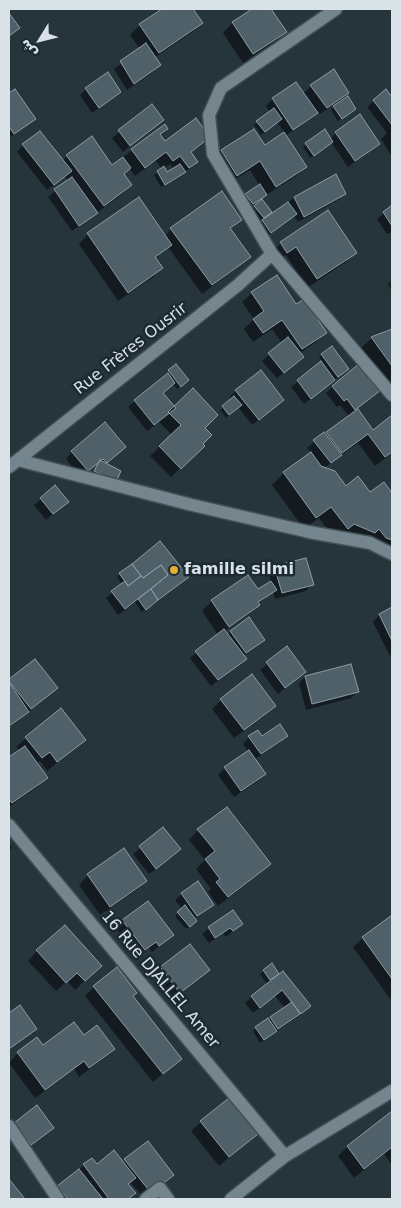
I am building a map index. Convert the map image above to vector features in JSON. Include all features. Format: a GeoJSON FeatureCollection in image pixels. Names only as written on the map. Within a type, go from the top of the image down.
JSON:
{"type":"FeatureCollection","features":[{"type":"Feature","properties":{"kind":"street"},"geometry":{"type":"LineString","coordinates":[[336,9],[220,88],[209,115],[213,154],[272,254],[392,394]]}},
{"type":"Feature","properties":{"kind":"street","name":"Rue Frères Ousrir"},"geometry":{"type":"LineString","coordinates":[[13,464],[238,285],[272,254]]}},
{"type":"Feature","properties":{"kind":"street"},"geometry":{"type":"LineString","coordinates":[[13,464],[309,532],[370,543],[392,554]]}},
{"type":"Feature","properties":{"kind":"street","name":"16 Rue DJALLEL Amer"},"geometry":{"type":"LineString","coordinates":[[9,825],[285,1156]]}},
{"type":"Feature","properties":{"kind":"street"},"geometry":{"type":"LineString","coordinates":[[231,1199],[285,1156],[392,1091]]}},
{"type":"Feature","properties":{"kind":"street"},"geometry":{"type":"LineString","coordinates":[[9,1126],[58,1199]]}},
{"type":"Feature","properties":{"kind":"street"},"geometry":{"type":"LineString","coordinates":[[146,1199],[160,1188],[168,1199]]}},
{"type":"Feature","properties":{"kind":"building"},"geometry":{"type":"Polygon","coordinates":[[[162,9],[193,9],[203,23],[159,53],[139,24],[162,9]]]}},
{"type":"Feature","properties":{"kind":"building"},"geometry":{"type":"Polygon","coordinates":[[[252,9],[271,9],[287,32],[253,54],[232,22],[252,9]]]}},
{"type":"Feature","properties":{"kind":"building"},"geometry":{"type":"Polygon","coordinates":[[[9,13],[20,28],[9,36],[9,13]]]}},
{"type":"Feature","properties":{"kind":"building"},"geometry":{"type":"Polygon","coordinates":[[[146,43],[161,65],[134,84],[120,61],[146,43]]]}},
{"type":"Feature","properties":{"kind":"building"},"geometry":{"type":"Polygon","coordinates":[[[334,69],[349,93],[327,108],[310,85],[334,69]]]}},
{"type":"Feature","properties":{"kind":"building"},"geometry":{"type":"Polygon","coordinates":[[[108,72],[121,92],[99,108],[85,88],[108,72]]]}},
{"type":"Feature","properties":{"kind":"building"},"geometry":{"type":"Polygon","coordinates":[[[296,82],[318,113],[293,130],[272,98],[296,82]]]}},
{"type":"Feature","properties":{"kind":"building"},"geometry":{"type":"Polygon","coordinates":[[[15,89],[36,119],[14,134],[9,127],[9,93],[15,89]]]}},
{"type":"Feature","properties":{"kind":"building"},"geometry":{"type":"Polygon","coordinates":[[[386,89],[392,97],[392,125],[373,100],[386,89]]]}},
{"type":"Feature","properties":{"kind":"building"},"geometry":{"type":"Polygon","coordinates":[[[348,96],[356,109],[342,119],[333,106],[348,96]]]}},
{"type":"Feature","properties":{"kind":"building"},"geometry":{"type":"Polygon","coordinates":[[[152,104],[164,120],[130,146],[118,130],[152,104]]]}},
{"type":"Feature","properties":{"kind":"building"},"geometry":{"type":"Polygon","coordinates":[[[274,108],[282,119],[265,132],[256,121],[274,108]]]}},
{"type":"Feature","properties":{"kind":"building"},"geometry":{"type":"Polygon","coordinates":[[[360,114],[380,144],[355,161],[335,132],[360,114]]]}},
{"type":"Feature","properties":{"kind":"building"},"geometry":{"type":"Polygon","coordinates":[[[196,118],[210,137],[191,152],[198,162],[189,168],[180,156],[173,161],[166,152],[145,168],[131,149],[165,124],[168,129],[160,134],[165,141],[196,118]]]}},
{"type":"Feature","properties":{"kind":"building"},"geometry":{"type":"Polygon","coordinates":[[[254,129],[265,145],[284,132],[307,167],[276,187],[260,161],[237,176],[221,150],[254,129]]]}},
{"type":"Feature","properties":{"kind":"building"},"geometry":{"type":"Polygon","coordinates":[[[325,129],[333,142],[314,156],[305,143],[325,129]]]}},
{"type":"Feature","properties":{"kind":"building"},"geometry":{"type":"Polygon","coordinates":[[[40,131],[72,171],[54,185],[22,144],[40,131]]]}},
{"type":"Feature","properties":{"kind":"building"},"geometry":{"type":"Polygon","coordinates":[[[92,136],[112,165],[123,157],[131,168],[124,174],[132,185],[104,206],[66,155],[92,136]]]}},
{"type":"Feature","properties":{"kind":"building"},"geometry":{"type":"Polygon","coordinates":[[[180,164],[186,172],[165,185],[157,171],[164,166],[167,172],[180,164]]]}},
{"type":"Feature","properties":{"kind":"building"},"geometry":{"type":"Polygon","coordinates":[[[336,174],[346,194],[304,217],[294,197],[336,174]]]}},
{"type":"Feature","properties":{"kind":"building"},"geometry":{"type":"Polygon","coordinates":[[[72,177],[98,213],[79,226],[54,189],[72,177]]]}},
{"type":"Feature","properties":{"kind":"building"},"geometry":{"type":"Polygon","coordinates":[[[260,184],[267,195],[253,204],[245,194],[260,184]]]}},
{"type":"Feature","properties":{"kind":"building"},"geometry":{"type":"Polygon","coordinates":[[[222,191],[242,220],[230,228],[251,257],[212,285],[170,228],[222,191]]]}},
{"type":"Feature","properties":{"kind":"building"},"geometry":{"type":"Polygon","coordinates":[[[139,197],[172,245],[155,257],[163,268],[128,293],[87,233],[139,197]]]}},
{"type":"Feature","properties":{"kind":"building"},"geometry":{"type":"Polygon","coordinates":[[[262,199],[272,212],[264,218],[254,206],[262,199]]]}},
{"type":"Feature","properties":{"kind":"building"},"geometry":{"type":"Polygon","coordinates":[[[288,202],[297,214],[271,233],[262,220],[288,202]]]}},
{"type":"Feature","properties":{"kind":"building"},"geometry":{"type":"Polygon","coordinates":[[[392,205],[392,226],[383,212],[392,205]]]}},
{"type":"Feature","properties":{"kind":"building"},"geometry":{"type":"Polygon","coordinates":[[[328,210],[357,253],[317,279],[296,247],[287,253],[280,242],[328,210]]]}},
{"type":"Feature","properties":{"kind":"building"},"geometry":{"type":"Polygon","coordinates":[[[277,275],[296,304],[306,298],[321,319],[318,320],[327,333],[302,349],[282,320],[263,333],[253,319],[264,311],[251,292],[277,275]]]}},
{"type":"Feature","properties":{"kind":"building"},"geometry":{"type":"Polygon","coordinates":[[[392,329],[392,366],[371,337],[392,329]]]}},
{"type":"Feature","properties":{"kind":"building"},"geometry":{"type":"Polygon","coordinates":[[[288,337],[304,357],[284,373],[268,353],[288,337]]]}},
{"type":"Feature","properties":{"kind":"building"},"geometry":{"type":"Polygon","coordinates":[[[332,346],[349,369],[338,377],[321,354],[332,346]]]}},
{"type":"Feature","properties":{"kind":"building"},"geometry":{"type":"Polygon","coordinates":[[[321,361],[335,380],[311,399],[297,380],[321,361]]]}},
{"type":"Feature","properties":{"kind":"building"},"geometry":{"type":"Polygon","coordinates":[[[360,363],[381,390],[355,410],[347,399],[344,401],[332,386],[360,363]]]}},
{"type":"Feature","properties":{"kind":"building"},"geometry":{"type":"Polygon","coordinates":[[[176,364],[189,380],[181,387],[168,370],[176,364]]]}},
{"type":"Feature","properties":{"kind":"building"},"geometry":{"type":"Polygon","coordinates":[[[261,370],[284,400],[259,420],[235,390],[261,370]]]}},
{"type":"Feature","properties":{"kind":"building"},"geometry":{"type":"Polygon","coordinates":[[[168,373],[175,383],[163,393],[176,408],[154,425],[134,400],[168,373]]]}},
{"type":"Feature","properties":{"kind":"building"},"geometry":{"type":"Polygon","coordinates":[[[193,388],[218,415],[205,428],[212,435],[203,444],[205,446],[181,469],[159,446],[181,425],[168,412],[193,388]]]}},
{"type":"Feature","properties":{"kind":"building"},"geometry":{"type":"Polygon","coordinates":[[[234,396],[242,405],[229,415],[222,406],[234,396]]]}},
{"type":"Feature","properties":{"kind":"building"},"geometry":{"type":"Polygon","coordinates":[[[358,409],[373,430],[392,415],[392,452],[385,457],[368,434],[342,453],[326,432],[358,409]]]}},
{"type":"Feature","properties":{"kind":"building"},"geometry":{"type":"Polygon","coordinates":[[[105,422],[126,447],[107,463],[103,459],[88,471],[71,451],[105,422]]]}},
{"type":"Feature","properties":{"kind":"building"},"geometry":{"type":"Polygon","coordinates":[[[324,432],[342,455],[331,463],[313,440],[324,432]]]}},
{"type":"Feature","properties":{"kind":"building"},"geometry":{"type":"Polygon","coordinates":[[[311,452],[321,466],[335,471],[346,486],[358,476],[370,492],[384,482],[392,493],[392,540],[386,538],[379,529],[375,533],[354,524],[348,529],[331,507],[316,518],[283,472],[311,452]]]}},
{"type":"Feature","properties":{"kind":"building"},"geometry":{"type":"Polygon","coordinates":[[[100,460],[121,471],[116,482],[94,471],[100,460]]]}},
{"type":"Feature","properties":{"kind":"building"},"geometry":{"type":"Polygon","coordinates":[[[55,485],[69,502],[53,514],[40,498],[55,485]]]}},
{"type":"Feature","properties":{"kind":"building","name":"famille silmi"},"geometry":{"type":"Polygon","coordinates":[[[160,541],[189,577],[158,600],[151,589],[168,575],[161,565],[143,578],[132,564],[160,541]]]}},
{"type":"Feature","properties":{"kind":"building"},"geometry":{"type":"Polygon","coordinates":[[[306,558],[314,585],[282,593],[274,566],[306,558]]]}},
{"type":"Feature","properties":{"kind":"building"},"geometry":{"type":"Polygon","coordinates":[[[132,564],[141,576],[128,586],[119,573],[132,564]]]}},
{"type":"Feature","properties":{"kind":"building"},"geometry":{"type":"Polygon","coordinates":[[[161,565],[168,575],[125,609],[111,591],[125,581],[128,586],[161,565]]]}},
{"type":"Feature","properties":{"kind":"building"},"geometry":{"type":"Polygon","coordinates":[[[248,575],[258,589],[271,581],[277,590],[258,602],[260,605],[229,627],[211,600],[248,575]]]}},
{"type":"Feature","properties":{"kind":"building"},"geometry":{"type":"Polygon","coordinates":[[[151,589],[158,600],[146,610],[138,599],[151,589]]]}},
{"type":"Feature","properties":{"kind":"building"},"geometry":{"type":"Polygon","coordinates":[[[392,607],[392,641],[379,614],[392,607]]]}},
{"type":"Feature","properties":{"kind":"building"},"geometry":{"type":"Polygon","coordinates":[[[249,617],[265,640],[246,653],[230,631],[249,617]]]}},
{"type":"Feature","properties":{"kind":"building"},"geometry":{"type":"Polygon","coordinates":[[[224,629],[247,659],[218,680],[195,651],[224,629]]]}},
{"type":"Feature","properties":{"kind":"building"},"geometry":{"type":"Polygon","coordinates":[[[287,646],[306,672],[285,688],[266,662],[287,646]]]}},
{"type":"Feature","properties":{"kind":"building"},"geometry":{"type":"Polygon","coordinates":[[[35,659],[58,688],[31,709],[9,679],[35,659]]]}},
{"type":"Feature","properties":{"kind":"building"},"geometry":{"type":"Polygon","coordinates":[[[351,664],[359,692],[312,704],[305,676],[351,664]]]}},
{"type":"Feature","properties":{"kind":"building"},"geometry":{"type":"Polygon","coordinates":[[[252,674],[276,706],[244,730],[220,699],[252,674]]]}},
{"type":"Feature","properties":{"kind":"building"},"geometry":{"type":"Polygon","coordinates":[[[9,682],[29,712],[9,726],[9,682]]]}},
{"type":"Feature","properties":{"kind":"building"},"geometry":{"type":"Polygon","coordinates":[[[61,708],[86,740],[57,762],[50,752],[42,758],[25,737],[61,708]]]}},
{"type":"Feature","properties":{"kind":"building"},"geometry":{"type":"Polygon","coordinates":[[[280,724],[288,736],[261,754],[248,736],[258,730],[262,736],[280,724]]]}},
{"type":"Feature","properties":{"kind":"building"},"geometry":{"type":"Polygon","coordinates":[[[25,746],[48,778],[12,803],[9,799],[9,757],[25,746]]]}},
{"type":"Feature","properties":{"kind":"building"},"geometry":{"type":"Polygon","coordinates":[[[249,750],[266,774],[241,791],[224,767],[249,750]]]}},
{"type":"Feature","properties":{"kind":"building"},"geometry":{"type":"Polygon","coordinates":[[[227,807],[271,864],[228,897],[216,882],[220,879],[205,859],[215,851],[197,829],[227,807]]]}},
{"type":"Feature","properties":{"kind":"building"},"geometry":{"type":"Polygon","coordinates":[[[163,827],[181,849],[156,869],[139,846],[163,827]]]}},
{"type":"Feature","properties":{"kind":"building"},"geometry":{"type":"Polygon","coordinates":[[[124,848],[147,881],[110,907],[87,874],[124,848]]]}},
{"type":"Feature","properties":{"kind":"building"},"geometry":{"type":"Polygon","coordinates":[[[198,881],[214,905],[197,916],[181,893],[198,881]]]}},
{"type":"Feature","properties":{"kind":"building"},"geometry":{"type":"Polygon","coordinates":[[[148,901],[174,935],[159,946],[156,942],[145,950],[122,920],[148,901]]]}},
{"type":"Feature","properties":{"kind":"building"},"geometry":{"type":"Polygon","coordinates":[[[185,905],[197,921],[190,927],[177,912],[185,905]]]}},
{"type":"Feature","properties":{"kind":"building"},"geometry":{"type":"Polygon","coordinates":[[[233,910],[243,924],[233,931],[230,928],[215,938],[208,927],[233,910]]]}},
{"type":"Feature","properties":{"kind":"building"},"geometry":{"type":"Polygon","coordinates":[[[392,915],[392,979],[362,937],[392,915]]]}},
{"type":"Feature","properties":{"kind":"building"},"geometry":{"type":"Polygon","coordinates":[[[65,925],[102,966],[85,981],[77,973],[66,983],[36,950],[65,925]]]}},
{"type":"Feature","properties":{"kind":"building"},"geometry":{"type":"Polygon","coordinates":[[[190,944],[210,970],[180,993],[160,967],[190,944]]]}},
{"type":"Feature","properties":{"kind":"building"},"geometry":{"type":"Polygon","coordinates":[[[272,963],[279,974],[270,980],[263,970],[272,963]]]}},
{"type":"Feature","properties":{"kind":"building"},"geometry":{"type":"Polygon","coordinates":[[[117,967],[137,993],[133,996],[182,1059],[163,1074],[93,986],[117,967]]]}},
{"type":"Feature","properties":{"kind":"building"},"geometry":{"type":"Polygon","coordinates":[[[283,971],[311,1006],[301,1014],[282,990],[260,1008],[251,996],[283,971]]]}},
{"type":"Feature","properties":{"kind":"building"},"geometry":{"type":"Polygon","coordinates":[[[292,1002],[300,1014],[278,1029],[270,1017],[292,1002]]]}},
{"type":"Feature","properties":{"kind":"building"},"geometry":{"type":"Polygon","coordinates":[[[20,1005],[37,1029],[9,1049],[9,1013],[20,1005]]]}},
{"type":"Feature","properties":{"kind":"building"},"geometry":{"type":"Polygon","coordinates":[[[268,1018],[277,1031],[264,1040],[255,1027],[268,1018]]]}},
{"type":"Feature","properties":{"kind":"building"},"geometry":{"type":"Polygon","coordinates":[[[74,1022],[84,1035],[97,1025],[115,1049],[89,1068],[84,1061],[45,1090],[17,1052],[37,1037],[43,1045],[74,1022]]]}},
{"type":"Feature","properties":{"kind":"building"},"geometry":{"type":"Polygon","coordinates":[[[229,1098],[258,1134],[229,1157],[200,1121],[229,1098]]]}},
{"type":"Feature","properties":{"kind":"building"},"geometry":{"type":"Polygon","coordinates":[[[37,1105],[54,1128],[31,1145],[14,1123],[37,1105]]]}},
{"type":"Feature","properties":{"kind":"building"},"geometry":{"type":"Polygon","coordinates":[[[392,1111],[392,1147],[364,1169],[347,1146],[392,1111]]]}},
{"type":"Feature","properties":{"kind":"building"},"geometry":{"type":"Polygon","coordinates":[[[148,1141],[174,1175],[151,1193],[124,1159],[148,1141]]]}},
{"type":"Feature","properties":{"kind":"building"},"geometry":{"type":"Polygon","coordinates":[[[114,1150],[136,1178],[128,1184],[136,1193],[128,1199],[109,1199],[83,1164],[92,1158],[97,1164],[114,1150]]]}},
{"type":"Feature","properties":{"kind":"building"},"geometry":{"type":"Polygon","coordinates":[[[79,1169],[103,1199],[68,1199],[57,1186],[79,1169]]]}},
{"type":"Feature","properties":{"kind":"building"},"geometry":{"type":"Polygon","coordinates":[[[9,1179],[25,1199],[9,1199],[9,1179]]]}},
{"type":"Feature","properties":{"kind":"place","name":"famille silmi"},"geometry":{"type":"Point","coordinates":[174,570]}}]}
